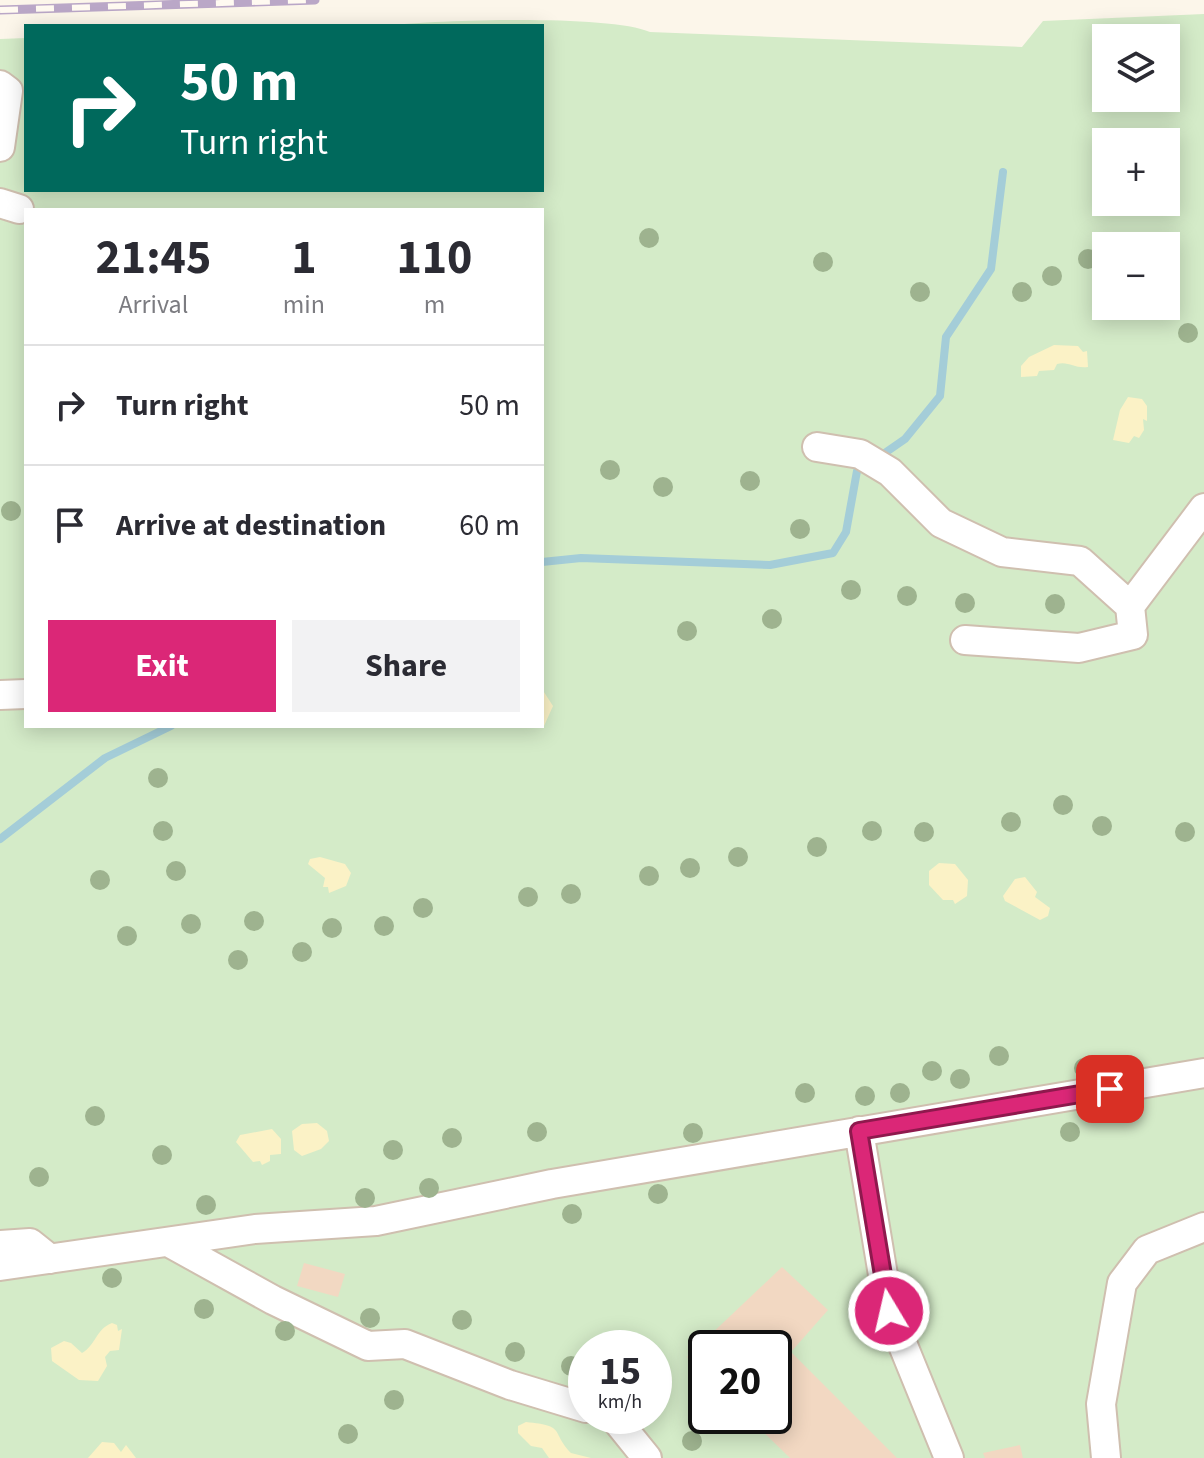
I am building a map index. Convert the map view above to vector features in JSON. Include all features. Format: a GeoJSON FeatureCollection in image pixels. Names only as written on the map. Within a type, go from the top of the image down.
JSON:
{"type":"FeatureCollection","features":[{"type":"Feature","properties":{"kind":"lane"},"geometry":{"type":"LineString","coordinates":[[0,147],[3,82]]}},
{"type":"Feature","properties":{"kind":"lane"},"geometry":{"type":"LineString","coordinates":[[817,447],[860,454],[890,472],[941,523],[1002,552],[1080,561],[1130,606],[1133,635],[1079,648],[965,640]]}},
{"type":"Feature","properties":{"kind":"lane"},"geometry":{"type":"LineString","coordinates":[[1130,606],[1204,508]]}},
{"type":"Feature","properties":{"kind":"lane"},"geometry":{"type":"LineString","coordinates":[[0,695],[24,694]]}},
{"type":"Feature","properties":{"kind":"lane"},"geometry":{"type":"LineString","coordinates":[[0,1266],[255,1229],[376,1221],[552,1184],[1204,1073]]}},
{"type":"Feature","properties":{"kind":"lane"},"geometry":{"type":"LineString","coordinates":[[859,1131],[889,1311],[949,1458]]}},
{"type":"Feature","properties":{"kind":"lane"},"geometry":{"type":"LineString","coordinates":[[1106,1458],[1101,1404],[1122,1283],[1147,1250],[1204,1227]]}},
{"type":"Feature","properties":{"kind":"lane"},"geometry":{"type":"LineString","coordinates":[[0,1245],[30,1243],[50,1259]]}},
{"type":"Feature","properties":{"kind":"lane"},"geometry":{"type":"LineString","coordinates":[[170,1243],[273,1300],[368,1346],[405,1344],[510,1385],[568,1403]]}},
{"type":"Feature","properties":{"kind":"lane"},"geometry":{"type":"LineString","coordinates":[[628,1434],[647,1458]]}},
{"type":"Feature","properties":{"kind":"green space"},"geometry":{"type":"Polygon","coordinates":[[[1204,14],[1204,1458],[0,1458],[0,39],[24,38],[24,192],[544,192],[544,24],[410,24],[560,21],[629,26],[650,32],[1022,47],[1043,21],[1204,14]]]}},
{"type":"Feature","properties":{"kind":"sand"},"geometry":{"type":"Polygon","coordinates":[[[1054,345],[1078,346],[1083,352],[1087,351],[1088,367],[1061,363],[1054,370],[1039,371],[1037,376],[1021,377],[1021,366],[1029,357],[1054,345]]]}},
{"type":"Feature","properties":{"kind":"sand"},"geometry":{"type":"Polygon","coordinates":[[[1128,397],[1142,399],[1147,406],[1144,430],[1139,438],[1134,436],[1129,443],[1113,440],[1120,410],[1128,397]]]}},
{"type":"Feature","properties":{"kind":"sand"},"geometry":{"type":"Polygon","coordinates":[[[544,692],[553,706],[544,726],[544,692]]]}},
{"type":"Feature","properties":{"kind":"sand"},"geometry":{"type":"Polygon","coordinates":[[[320,857],[345,864],[351,873],[346,886],[329,893],[328,887],[323,887],[325,878],[308,864],[310,859],[320,857]]]}},
{"type":"Feature","properties":{"kind":"sand"},"geometry":{"type":"Polygon","coordinates":[[[939,863],[955,864],[968,880],[967,896],[955,904],[953,900],[943,900],[929,885],[929,871],[939,863]]]}},
{"type":"Feature","properties":{"kind":"sand"},"geometry":{"type":"Polygon","coordinates":[[[1025,877],[1037,892],[1035,897],[1050,908],[1048,916],[1040,920],[1005,901],[1003,896],[1015,879],[1025,877]]]}},
{"type":"Feature","properties":{"kind":"sand"},"geometry":{"type":"Polygon","coordinates":[[[317,1123],[327,1131],[329,1141],[321,1149],[302,1156],[294,1150],[292,1131],[302,1124],[317,1123]]]}},
{"type":"Feature","properties":{"kind":"sand"},"geometry":{"type":"Polygon","coordinates":[[[272,1129],[281,1139],[281,1154],[270,1155],[270,1161],[262,1165],[260,1161],[253,1162],[236,1142],[240,1135],[272,1129]]]}},
{"type":"Feature","properties":{"kind":"sand"},"geometry":{"type":"Polygon","coordinates":[[[112,1323],[117,1325],[118,1331],[122,1329],[119,1350],[110,1351],[105,1357],[107,1366],[98,1381],[79,1380],[52,1361],[51,1348],[64,1341],[82,1353],[112,1323]]]}},
{"type":"Feature","properties":{"kind":"sand"},"geometry":{"type":"Polygon","coordinates":[[[526,1422],[553,1428],[571,1453],[591,1458],[549,1458],[542,1448],[531,1446],[518,1433],[518,1426],[526,1422]]]}},
{"type":"Feature","properties":{"kind":"sand"},"geometry":{"type":"Polygon","coordinates":[[[102,1442],[114,1443],[121,1452],[126,1445],[136,1458],[88,1458],[102,1442]]]}},
{"type":"Feature","properties":{"kind":"building"},"geometry":{"type":"Polygon","coordinates":[[[304,1263],[345,1274],[338,1297],[297,1286],[304,1263]]]}},
{"type":"Feature","properties":{"kind":"building"},"geometry":{"type":"Polygon","coordinates":[[[782,1267],[828,1310],[792,1351],[792,1330],[716,1330],[782,1267]]]}},
{"type":"Feature","properties":{"kind":"building"},"geometry":{"type":"Polygon","coordinates":[[[792,1353],[897,1458],[790,1458],[765,1434],[792,1434],[792,1353]]]}},
{"type":"Feature","properties":{"kind":"building"},"geometry":{"type":"Polygon","coordinates":[[[1020,1445],[1023,1458],[985,1458],[983,1453],[1020,1445]]]}},
{"type":"Feature","properties":{"kind":"waterway"},"geometry":{"type":"LineString","coordinates":[[879,457],[905,439],[940,396],[946,337],[991,269],[1003,172]]}},
{"type":"Feature","properties":{"kind":"waterway"},"geometry":{"type":"LineString","coordinates":[[544,562],[581,558],[770,565],[833,553],[846,532],[857,471],[867,464]]}},
{"type":"Feature","properties":{"kind":"waterway"},"geometry":{"type":"LineString","coordinates":[[0,839],[105,758],[167,728]]}},
{"type":"Feature","properties":{"kind":"railway"},"geometry":{"type":"LineString","coordinates":[[0,10],[315,0]]}},
{"type":"Feature","properties":{"kind":"route"},"geometry":{"type":"LineString","coordinates":[[889,1311],[859,1131],[1110,1089]]}}]}
